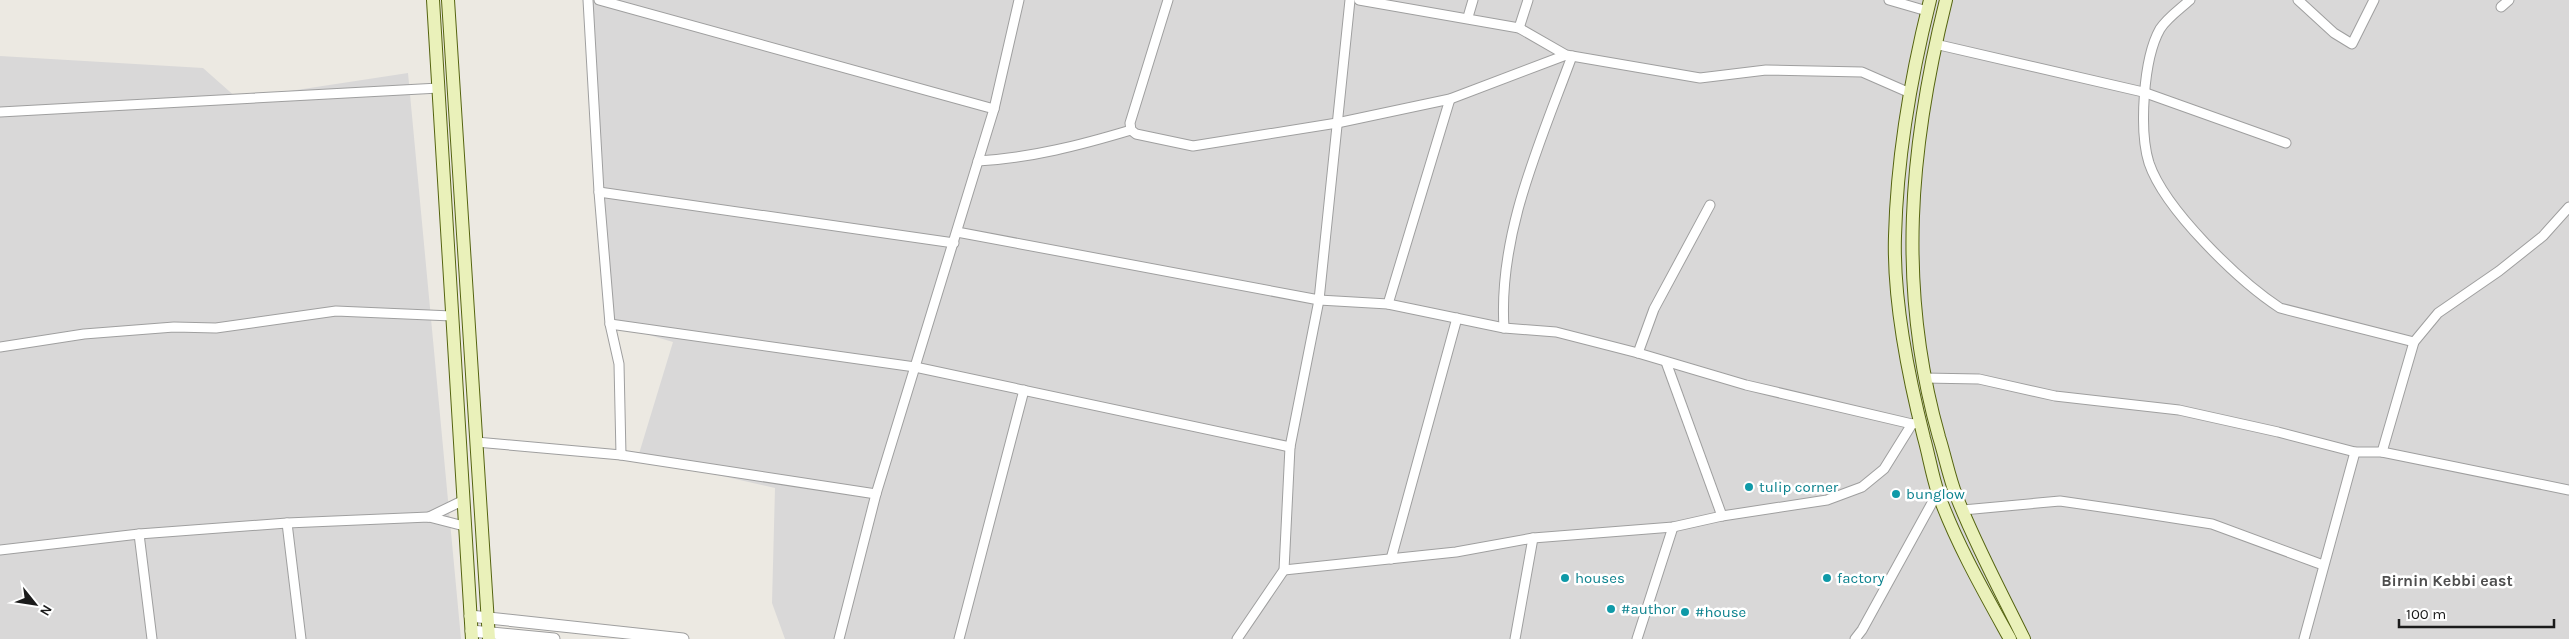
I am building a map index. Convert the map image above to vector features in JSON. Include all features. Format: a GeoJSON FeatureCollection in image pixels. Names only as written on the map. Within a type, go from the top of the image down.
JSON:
{"type":"FeatureCollection","features":[{"type":"Feature","properties":{"kind":"main road"},"geometry":{"type":"LineString","coordinates":[[433,0],[472,635]]}},
{"type":"Feature","properties":{"kind":"main road"},"geometry":{"type":"LineString","coordinates":[[448,0],[488,635]]}},
{"type":"Feature","properties":{"kind":"main road"},"geometry":{"type":"LineString","coordinates":[[1946,0],[1935,44],[1922,119],[1913,192],[1914,290],[1924,378],[1953,485],[2024,639]]}},
{"type":"Feature","properties":{"kind":"main road"},"geometry":{"type":"LineString","coordinates":[[1929,6],[1910,93],[1896,201],[1895,238],[1905,347],[1916,423],[1938,492],[1987,596],[2010,639]]}},
{"type":"Feature","properties":{"kind":"street"},"geometry":{"type":"LineString","coordinates":[[588,0],[599,192],[610,324],[619,364],[621,454]]}},
{"type":"Feature","properties":{"kind":"street"},"geometry":{"type":"LineString","coordinates":[[599,0],[994,110]]}},
{"type":"Feature","properties":{"kind":"street"},"geometry":{"type":"LineString","coordinates":[[839,639],[876,494],[994,110],[1019,0]]}},
{"type":"Feature","properties":{"kind":"street"},"geometry":{"type":"LineString","coordinates":[[1168,0],[1130,123],[1131,130],[1136,134],[1194,146],[1337,123],[1450,99],[1569,56]]}},
{"type":"Feature","properties":{"kind":"street"},"geometry":{"type":"LineString","coordinates":[[1236,639],[1284,570],[1290,446],[1319,300],[1350,0]]}},
{"type":"Feature","properties":{"kind":"street"},"geometry":{"type":"LineString","coordinates":[[1359,0],[1468,17],[1518,28],[1569,56],[1700,78],[1766,70],[1862,72],[1910,93]]}},
{"type":"Feature","properties":{"kind":"street"},"geometry":{"type":"LineString","coordinates":[[1468,17],[1473,0]]}},
{"type":"Feature","properties":{"kind":"street"},"geometry":{"type":"LineString","coordinates":[[1518,28],[1528,0]]}},
{"type":"Feature","properties":{"kind":"street"},"geometry":{"type":"LineString","coordinates":[[1889,0],[1929,6]]}},
{"type":"Feature","properties":{"kind":"street"},"geometry":{"type":"LineString","coordinates":[[2190,0],[2161,28],[2151,52],[2143,92],[2149,162],[2163,192],[2212,251],[2264,298],[2280,308],[2414,342]]}},
{"type":"Feature","properties":{"kind":"street"},"geometry":{"type":"LineString","coordinates":[[2298,0],[2334,33],[2352,44],[2374,0]]}},
{"type":"Feature","properties":{"kind":"street"},"geometry":{"type":"LineString","coordinates":[[2501,7],[2509,0]]}},
{"type":"Feature","properties":{"kind":"street"},"geometry":{"type":"LineString","coordinates":[[1935,44],[2143,92],[2286,143]]}},
{"type":"Feature","properties":{"kind":"street"},"geometry":{"type":"LineString","coordinates":[[1504,328],[1502,297],[1522,190],[1569,56]]}},
{"type":"Feature","properties":{"kind":"street"},"geometry":{"type":"LineString","coordinates":[[0,112],[439,88]]}},
{"type":"Feature","properties":{"kind":"street"},"geometry":{"type":"LineString","coordinates":[[1388,304],[1450,99]]}},
{"type":"Feature","properties":{"kind":"street"},"geometry":{"type":"LineString","coordinates":[[978,161],[1006,160],[1072,148],[1131,130]]}},
{"type":"Feature","properties":{"kind":"street"},"geometry":{"type":"LineString","coordinates":[[599,192],[954,243]]}},
{"type":"Feature","properties":{"kind":"street"},"geometry":{"type":"LineString","coordinates":[[1638,352],[1654,309],[1710,205]]}},
{"type":"Feature","properties":{"kind":"street"},"geometry":{"type":"LineString","coordinates":[[2382,452],[2414,342],[2438,313],[2499,271],[2543,236],[2569,207]]}},
{"type":"Feature","properties":{"kind":"street"},"geometry":{"type":"LineString","coordinates":[[957,232],[1319,300],[1388,304],[1504,328],[1556,332],[1638,352],[1746,385],[1916,423],[1884,469],[1862,487],[1827,500],[1722,516],[1673,527],[1533,538],[1456,552],[1284,570]]}},
{"type":"Feature","properties":{"kind":"street"},"geometry":{"type":"LineString","coordinates":[[0,347],[84,334],[174,327],[216,328],[336,311],[452,316]]}},
{"type":"Feature","properties":{"kind":"street"},"geometry":{"type":"LineString","coordinates":[[1391,559],[1457,318]]}},
{"type":"Feature","properties":{"kind":"street"},"geometry":{"type":"LineString","coordinates":[[610,324],[915,367],[1290,446]]}},
{"type":"Feature","properties":{"kind":"street"},"geometry":{"type":"LineString","coordinates":[[1666,362],[1722,516]]}},
{"type":"Feature","properties":{"kind":"street"},"geometry":{"type":"LineString","coordinates":[[1924,378],[1979,379],[2055,396],[2179,410],[2278,432],[2355,452],[2382,452],[2569,490]]}},
{"type":"Feature","properties":{"kind":"street"},"geometry":{"type":"LineString","coordinates":[[959,639],[1024,390]]}},
{"type":"Feature","properties":{"kind":"street"},"geometry":{"type":"LineString","coordinates":[[476,442],[621,454],[876,494]]}},
{"type":"Feature","properties":{"kind":"street"},"geometry":{"type":"LineString","coordinates":[[2304,639],[2355,452]]}},
{"type":"Feature","properties":{"kind":"street"},"geometry":{"type":"LineString","coordinates":[[1855,639],[1862,630],[1938,492]]}},
{"type":"Feature","properties":{"kind":"street"},"geometry":{"type":"LineString","coordinates":[[429,516],[464,500]]}},
{"type":"Feature","properties":{"kind":"street"},"geometry":{"type":"LineString","coordinates":[[1963,510],[2060,501],[2122,510],[2212,524],[2323,564]]}},
{"type":"Feature","properties":{"kind":"street"},"geometry":{"type":"LineString","coordinates":[[0,550],[139,534],[287,523],[429,516],[464,526]]}},
{"type":"Feature","properties":{"kind":"street"},"geometry":{"type":"LineString","coordinates":[[287,523],[301,639]]}},
{"type":"Feature","properties":{"kind":"street"},"geometry":{"type":"LineString","coordinates":[[1637,639],[1673,527]]}},
{"type":"Feature","properties":{"kind":"street"},"geometry":{"type":"LineString","coordinates":[[139,534],[152,639]]}},
{"type":"Feature","properties":{"kind":"street"},"geometry":{"type":"LineString","coordinates":[[1515,639],[1533,538]]}},
{"type":"Feature","properties":{"kind":"street"},"geometry":{"type":"LineString","coordinates":[[470,616],[486,616],[682,639]]}},
{"type":"Feature","properties":{"kind":"street"},"geometry":{"type":"LineString","coordinates":[[472,635],[554,639]]}},
{"type":"Feature","properties":{"kind":"shaded area"},"geometry":{"type":"Polygon","coordinates":[[[584,0],[2569,0],[2569,639],[785,639],[772,603],[775,488],[638,457],[673,342],[612,324],[584,0]]]}},
{"type":"Feature","properties":{"kind":"shaded area"},"geometry":{"type":"Polygon","coordinates":[[[0,56],[203,68],[238,99],[408,73],[461,639],[0,639],[0,56]]]}},
{"type":"Feature","properties":{"kind":"place","name":"tulip corner"},"geometry":{"type":"Point","coordinates":[1749,487]}},
{"type":"Feature","properties":{"kind":"place","name":"bunglow"},"geometry":{"type":"Point","coordinates":[1896,494]}},
{"type":"Feature","properties":{"kind":"place","name":"houses"},"geometry":{"type":"Point","coordinates":[1565,578]}},
{"type":"Feature","properties":{"kind":"place","name":"factory"},"geometry":{"type":"Point","coordinates":[1827,578]}},
{"type":"Feature","properties":{"kind":"place","name":"#author"},"geometry":{"type":"Point","coordinates":[1611,609]}},
{"type":"Feature","properties":{"kind":"place","name":"#house"},"geometry":{"type":"Point","coordinates":[1685,612]}},
{"type":"Feature","properties":{"kind":"district","name":"Birnin Kebbi east"},"geometry":{"type":"Point","coordinates":[2447,580]}}]}
